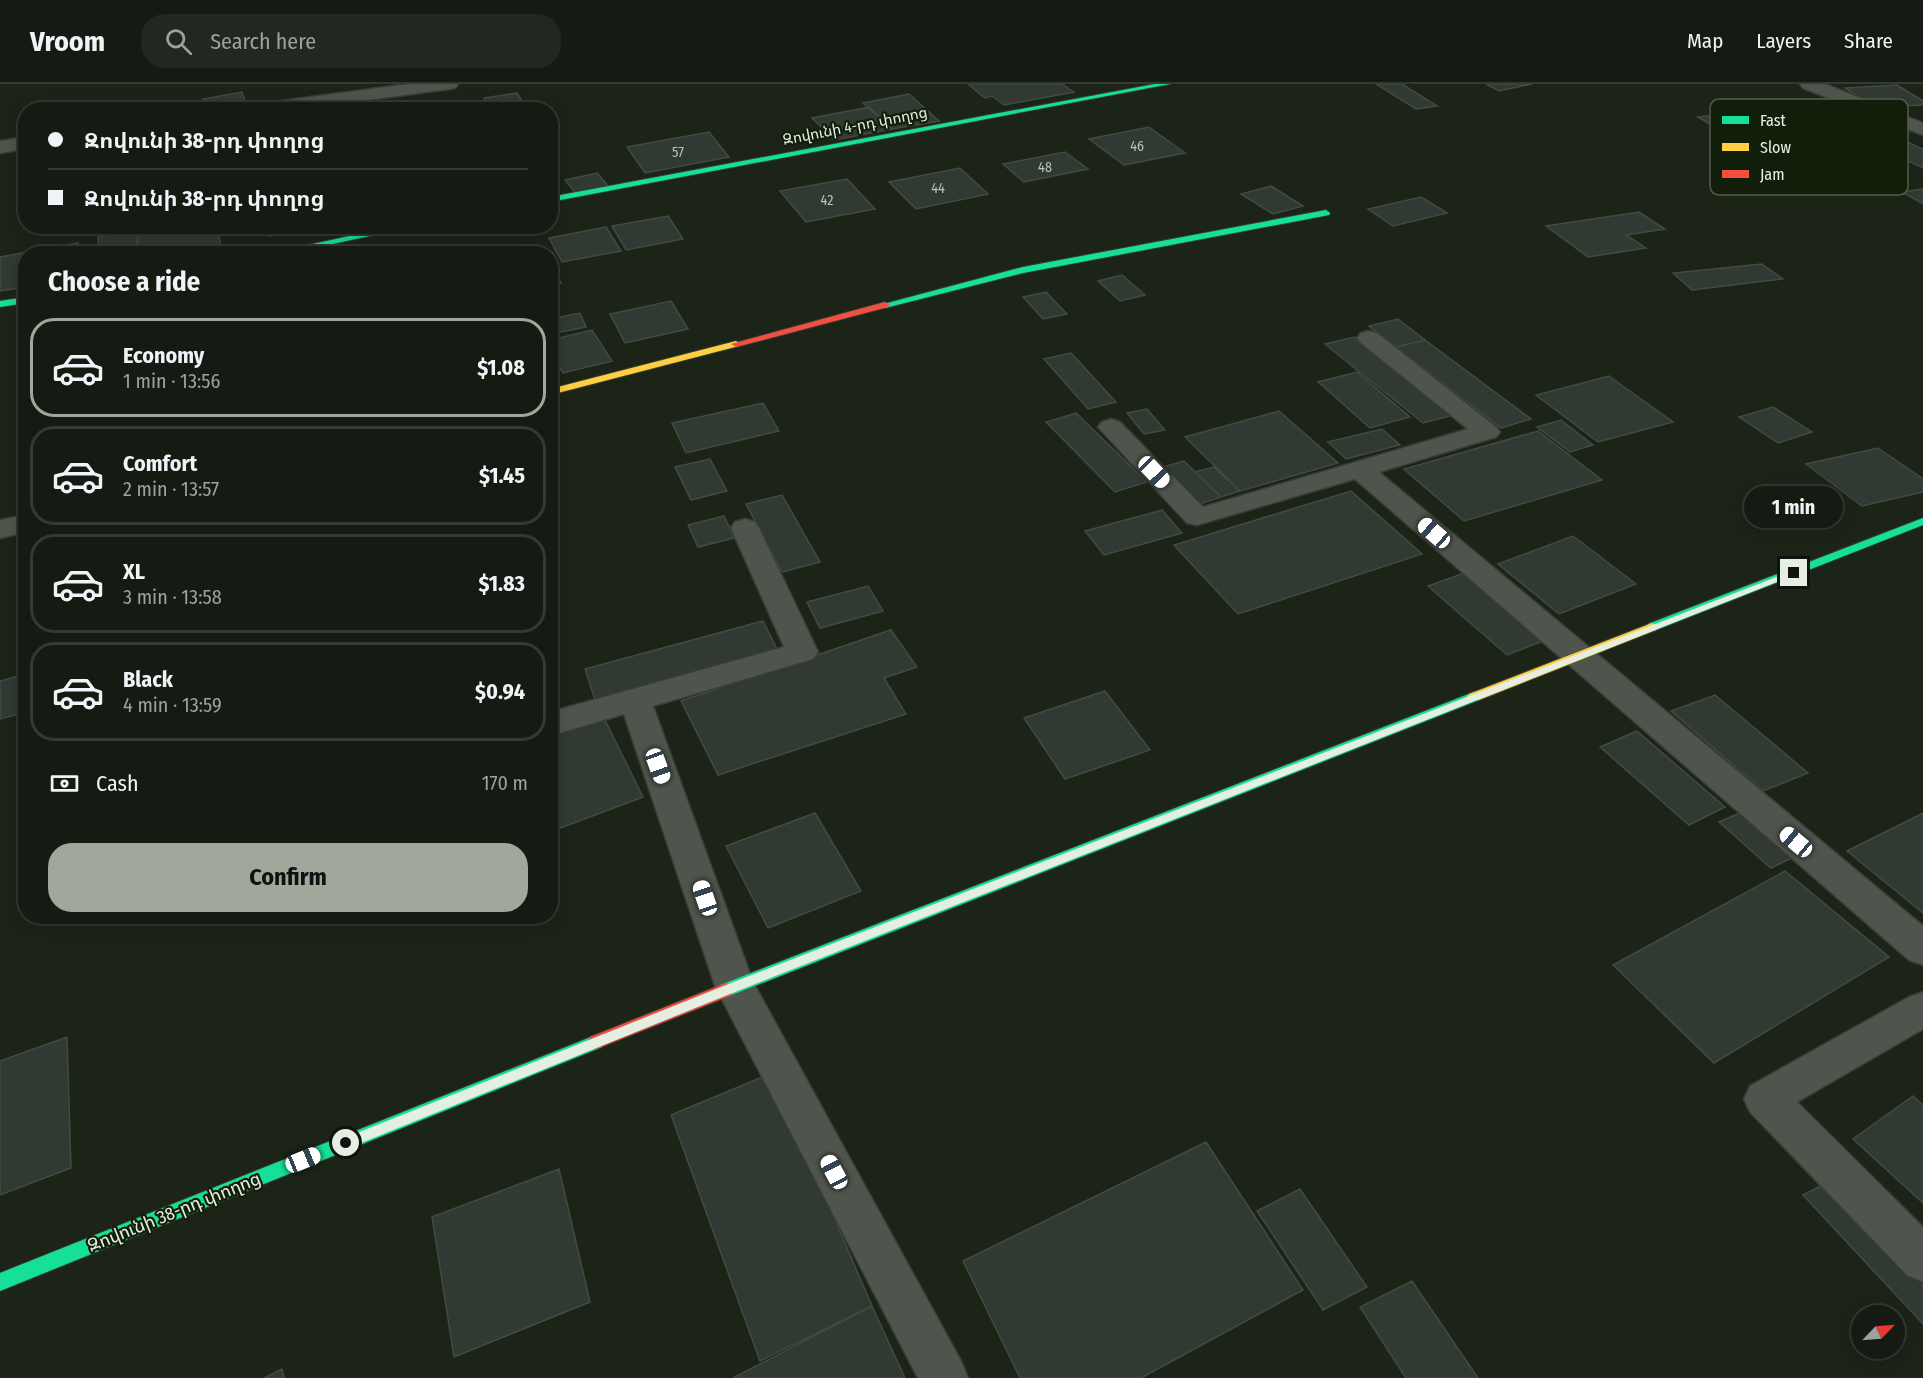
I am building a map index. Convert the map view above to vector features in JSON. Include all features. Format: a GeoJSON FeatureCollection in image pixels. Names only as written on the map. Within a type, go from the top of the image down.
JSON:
{"type":"FeatureCollection","features":[{"type":"Feature","properties":{"kind":"street"},"geometry":{"type":"LineString","coordinates":[[311,102],[449,84]]}},
{"type":"Feature","properties":{"kind":"street","name":"Զովունի 4-րդ փողոց"},"geometry":{"type":"LineString","coordinates":[[558,198],[1166,84]]}},
{"type":"Feature","properties":{"kind":"street"},"geometry":{"type":"LineString","coordinates":[[1809,84],[1847,99]]}},
{"type":"Feature","properties":{"kind":"street"},"geometry":{"type":"LineString","coordinates":[[1908,118],[1923,116]]}},
{"type":"Feature","properties":{"kind":"street"},"geometry":{"type":"LineString","coordinates":[[1908,123],[1923,129]]}},
{"type":"Feature","properties":{"kind":"street"},"geometry":{"type":"LineString","coordinates":[[0,147],[18,144]]}},
{"type":"Feature","properties":{"kind":"street"},"geometry":{"type":"LineString","coordinates":[[558,390],[1023,270],[1326,213]]}},
{"type":"Feature","properties":{"kind":"street"},"geometry":{"type":"LineString","coordinates":[[311,246],[371,234]]}},
{"type":"Feature","properties":{"kind":"street"},"geometry":{"type":"LineString","coordinates":[[0,304],[18,301]]}},
{"type":"Feature","properties":{"kind":"street"},"geometry":{"type":"LineString","coordinates":[[1111,427],[1197,517],[1361,471],[1488,432],[1369,338]]}},
{"type":"Feature","properties":{"kind":"street"},"geometry":{"type":"LineString","coordinates":[[1361,471],[1578,658],[1923,949]]}},
{"type":"Feature","properties":{"kind":"street","name":"Զովունի 38-րդ փողոց"},"geometry":{"type":"LineString","coordinates":[[0,1282],[735,986],[1578,658],[1923,521]]}},
{"type":"Feature","properties":{"kind":"street"},"geometry":{"type":"LineString","coordinates":[[0,529],[18,525]]}},
{"type":"Feature","properties":{"kind":"street"},"geometry":{"type":"LineString","coordinates":[[558,722],[802,652],[746,528]]}},
{"type":"Feature","properties":{"kind":"street"},"geometry":{"type":"LineString","coordinates":[[635,700],[735,986],[944,1378]]}},
{"type":"Feature","properties":{"kind":"street"},"geometry":{"type":"LineString","coordinates":[[1923,1009],[1765,1099],[1923,1259]]}},
{"type":"Feature","properties":{"kind":"building"},"geometry":{"type":"Polygon","coordinates":[[[968,84],[1062,84],[1074,92],[1004,105],[992,96],[985,98],[968,84]]]}},
{"type":"Feature","properties":{"kind":"building"},"geometry":{"type":"Polygon","coordinates":[[[1376,84],[1402,84],[1437,106],[1416,109],[1376,84]]]}},
{"type":"Feature","properties":{"kind":"building"},"geometry":{"type":"Polygon","coordinates":[[[1486,84],[1532,84],[1499,91],[1486,84]]]}},
{"type":"Feature","properties":{"kind":"building"},"geometry":{"type":"Polygon","coordinates":[[[1897,85],[1923,101],[1923,105],[1908,106],[1908,99],[1862,99],[1845,88],[1897,85]]]}},
{"type":"Feature","properties":{"kind":"building"},"geometry":{"type":"Polygon","coordinates":[[[242,92],[245,102],[204,102],[203,99],[242,92]]]}},
{"type":"Feature","properties":{"kind":"building"},"geometry":{"type":"Polygon","coordinates":[[[517,93],[523,102],[486,102],[484,98],[517,93]]]}},
{"type":"Feature","properties":{"kind":"building"},"geometry":{"type":"Polygon","coordinates":[[[909,94],[939,121],[892,129],[863,103],[909,94]]]}},
{"type":"Feature","properties":{"kind":"building"},"geometry":{"type":"Polygon","coordinates":[[[869,107],[892,129],[834,140],[812,118],[869,107]]]}},
{"type":"Feature","properties":{"kind":"building"},"geometry":{"type":"Polygon","coordinates":[[[1710,116],[1710,124],[1698,117],[1710,116]]]}},
{"type":"Feature","properties":{"kind":"building"},"geometry":{"type":"Polygon","coordinates":[[[1149,127],[1185,153],[1124,165],[1089,139],[1149,127]]]}},
{"type":"Feature","properties":{"kind":"building"},"geometry":{"type":"Polygon","coordinates":[[[709,132],[729,157],[645,173],[627,147],[709,132]]]}},
{"type":"Feature","properties":{"kind":"building"},"geometry":{"type":"Polygon","coordinates":[[[1908,142],[1923,149],[1923,168],[1908,161],[1908,142]]]}},
{"type":"Feature","properties":{"kind":"building"},"geometry":{"type":"Polygon","coordinates":[[[1065,152],[1088,169],[1024,182],[1003,164],[1065,152]]]}},
{"type":"Feature","properties":{"kind":"building"},"geometry":{"type":"Polygon","coordinates":[[[960,168],[988,194],[916,209],[889,182],[960,168]]]}},
{"type":"Feature","properties":{"kind":"building"},"geometry":{"type":"Polygon","coordinates":[[[597,173],[609,187],[576,194],[565,180],[597,173]]]}},
{"type":"Feature","properties":{"kind":"building"},"geometry":{"type":"Polygon","coordinates":[[[847,179],[875,209],[806,222],[780,191],[847,179]]]}},
{"type":"Feature","properties":{"kind":"building"},"geometry":{"type":"Polygon","coordinates":[[[1271,186],[1303,206],[1273,214],[1241,194],[1271,186]]]}},
{"type":"Feature","properties":{"kind":"building"},"geometry":{"type":"Polygon","coordinates":[[[1923,189],[1923,204],[1907,195],[1908,191],[1923,189]]]}},
{"type":"Feature","properties":{"kind":"building"},"geometry":{"type":"Polygon","coordinates":[[[1421,197],[1447,213],[1393,226],[1368,209],[1421,197]]]}},
{"type":"Feature","properties":{"kind":"building"},"geometry":{"type":"Polygon","coordinates":[[[1639,212],[1665,229],[1626,235],[1646,248],[1588,257],[1546,226],[1639,212]]]}},
{"type":"Feature","properties":{"kind":"building"},"geometry":{"type":"Polygon","coordinates":[[[668,216],[683,239],[626,250],[612,226],[668,216]]]}},
{"type":"Feature","properties":{"kind":"building"},"geometry":{"type":"Polygon","coordinates":[[[606,227],[621,251],[562,262],[558,255],[558,246],[553,246],[549,238],[606,227]]]}},
{"type":"Feature","properties":{"kind":"building"},"geometry":{"type":"Polygon","coordinates":[[[138,234],[219,234],[220,246],[138,246],[138,234]]]}},
{"type":"Feature","properties":{"kind":"building"},"geometry":{"type":"Polygon","coordinates":[[[138,234],[137,246],[99,246],[98,237],[138,234]]]}},
{"type":"Feature","properties":{"kind":"building"},"geometry":{"type":"Polygon","coordinates":[[[78,243],[78,246],[61,246],[78,243]]]}},
{"type":"Feature","properties":{"kind":"building"},"geometry":{"type":"Polygon","coordinates":[[[18,254],[18,288],[0,291],[0,257],[18,254]]]}},
{"type":"Feature","properties":{"kind":"building"},"geometry":{"type":"Polygon","coordinates":[[[1762,264],[1783,279],[1692,290],[1673,273],[1762,264]]]}},
{"type":"Feature","properties":{"kind":"building"},"geometry":{"type":"Polygon","coordinates":[[[1122,275],[1145,295],[1120,301],[1098,281],[1122,275]]]}},
{"type":"Feature","properties":{"kind":"building"},"geometry":{"type":"Polygon","coordinates":[[[1046,292],[1067,314],[1043,319],[1023,297],[1046,292]]]}},
{"type":"Feature","properties":{"kind":"building"},"geometry":{"type":"Polygon","coordinates":[[[671,301],[688,329],[625,343],[610,314],[671,301]]]}},
{"type":"Feature","properties":{"kind":"building"},"geometry":{"type":"Polygon","coordinates":[[[580,313],[586,327],[558,332],[558,317],[580,313]]]}},
{"type":"Feature","properties":{"kind":"building"},"geometry":{"type":"Polygon","coordinates":[[[1398,319],[1425,340],[1396,347],[1369,326],[1398,319]]]}},
{"type":"Feature","properties":{"kind":"building"},"geometry":{"type":"Polygon","coordinates":[[[592,330],[612,361],[563,373],[558,365],[558,338],[592,330]]]}},
{"type":"Feature","properties":{"kind":"building"},"geometry":{"type":"Polygon","coordinates":[[[1355,337],[1454,415],[1423,423],[1325,344],[1355,337]]]}},
{"type":"Feature","properties":{"kind":"building"},"geometry":{"type":"Polygon","coordinates":[[[1425,340],[1531,419],[1501,428],[1396,347],[1425,340]]]}},
{"type":"Feature","properties":{"kind":"building"},"geometry":{"type":"Polygon","coordinates":[[[1071,353],[1116,402],[1088,409],[1044,359],[1071,353]]]}},
{"type":"Feature","properties":{"kind":"building"},"geometry":{"type":"Polygon","coordinates":[[[1357,372],[1410,417],[1370,428],[1318,382],[1357,372]]]}},
{"type":"Feature","properties":{"kind":"building"},"geometry":{"type":"Polygon","coordinates":[[[1609,376],[1673,422],[1598,442],[1536,395],[1609,376]]]}},
{"type":"Feature","properties":{"kind":"building"},"geometry":{"type":"Polygon","coordinates":[[[763,403],[779,431],[686,453],[672,423],[763,403]]]}},
{"type":"Feature","properties":{"kind":"building"},"geometry":{"type":"Polygon","coordinates":[[[1773,407],[1812,432],[1778,443],[1739,417],[1773,407]]]}},
{"type":"Feature","properties":{"kind":"building"},"geometry":{"type":"Polygon","coordinates":[[[1147,409],[1165,430],[1144,434],[1127,413],[1147,409]]]}},
{"type":"Feature","properties":{"kind":"building"},"geometry":{"type":"Polygon","coordinates":[[[1279,411],[1338,463],[1240,491],[1185,437],[1279,411]]]}},
{"type":"Feature","properties":{"kind":"building"},"geometry":{"type":"Polygon","coordinates":[[[1076,413],[1147,482],[1115,492],[1046,422],[1076,413]]]}},
{"type":"Feature","properties":{"kind":"building"},"geometry":{"type":"Polygon","coordinates":[[[1561,420],[1593,445],[1570,452],[1537,427],[1561,420]]]}},
{"type":"Feature","properties":{"kind":"building"},"geometry":{"type":"Polygon","coordinates":[[[1382,429],[1400,445],[1346,459],[1328,442],[1382,429]]]}},
{"type":"Feature","properties":{"kind":"building"},"geometry":{"type":"Polygon","coordinates":[[[1538,431],[1602,480],[1464,521],[1404,469],[1538,431]]]}},
{"type":"Feature","properties":{"kind":"building"},"geometry":{"type":"Polygon","coordinates":[[[1878,448],[1923,479],[1923,492],[1862,506],[1806,464],[1878,448]]]}},
{"type":"Feature","properties":{"kind":"building"},"geometry":{"type":"Polygon","coordinates":[[[710,459],[727,491],[691,500],[675,467],[710,459]]]}},
{"type":"Feature","properties":{"kind":"building"},"geometry":{"type":"Polygon","coordinates":[[[1184,461],[1221,497],[1197,505],[1159,468],[1184,461]]]}},
{"type":"Feature","properties":{"kind":"building"},"geometry":{"type":"Polygon","coordinates":[[[1214,467],[1240,491],[1221,497],[1195,472],[1214,467]]]}},
{"type":"Feature","properties":{"kind":"building"},"geometry":{"type":"Polygon","coordinates":[[[1351,491],[1422,554],[1238,614],[1174,545],[1351,491]]]}},
{"type":"Feature","properties":{"kind":"building"},"geometry":{"type":"Polygon","coordinates":[[[782,495],[820,562],[782,572],[746,504],[782,495]]]}},
{"type":"Feature","properties":{"kind":"building"},"geometry":{"type":"Polygon","coordinates":[[[1162,510],[1182,533],[1104,555],[1085,531],[1162,510]]]}},
{"type":"Feature","properties":{"kind":"building"},"geometry":{"type":"Polygon","coordinates":[[[724,516],[734,538],[698,547],[688,525],[724,516]]]}},
{"type":"Feature","properties":{"kind":"building"},"geometry":{"type":"Polygon","coordinates":[[[1573,536],[1636,584],[1559,614],[1498,564],[1573,536]]]}},
{"type":"Feature","properties":{"kind":"building"},"geometry":{"type":"Polygon","coordinates":[[[1464,573],[1543,641],[1507,655],[1428,586],[1464,573]]]}},
{"type":"Feature","properties":{"kind":"building"},"geometry":{"type":"Polygon","coordinates":[[[868,586],[883,611],[820,628],[807,602],[868,586]]]}},
{"type":"Feature","properties":{"kind":"building"},"geometry":{"type":"Polygon","coordinates":[[[763,621],[777,649],[595,700],[585,669],[763,621]]]}},
{"type":"Feature","properties":{"kind":"building"},"geometry":{"type":"Polygon","coordinates":[[[891,630],[917,667],[884,678],[906,714],[718,775],[681,701],[891,630]]]}},
{"type":"Feature","properties":{"kind":"building"},"geometry":{"type":"Polygon","coordinates":[[[18,676],[18,714],[0,719],[0,681],[18,676]]]}},
{"type":"Feature","properties":{"kind":"building"},"geometry":{"type":"Polygon","coordinates":[[[1105,691],[1150,750],[1065,779],[1024,718],[1105,691]]]}},
{"type":"Feature","properties":{"kind":"building"},"geometry":{"type":"Polygon","coordinates":[[[1715,695],[1808,773],[1763,791],[1671,711],[1715,695]]]}},
{"type":"Feature","properties":{"kind":"building"},"geometry":{"type":"Polygon","coordinates":[[[603,716],[643,797],[558,829],[558,731],[603,716]]]}},
{"type":"Feature","properties":{"kind":"building"},"geometry":{"type":"Polygon","coordinates":[[[1637,731],[1725,807],[1689,825],[1600,747],[1637,731]]]}},
{"type":"Feature","properties":{"kind":"building"},"geometry":{"type":"Polygon","coordinates":[[[1742,812],[1794,857],[1771,868],[1719,822],[1742,812]]]}},
{"type":"Feature","properties":{"kind":"building"},"geometry":{"type":"Polygon","coordinates":[[[815,813],[861,891],[768,928],[726,846],[815,813]]]}},
{"type":"Feature","properties":{"kind":"building"},"geometry":{"type":"Polygon","coordinates":[[[1923,813],[1923,913],[1847,851],[1923,813]]]}},
{"type":"Feature","properties":{"kind":"building"},"geometry":{"type":"Polygon","coordinates":[[[1785,871],[1889,957],[1714,1063],[1613,965],[1785,871]]]}},
{"type":"Feature","properties":{"kind":"building"},"geometry":{"type":"Polygon","coordinates":[[[67,1037],[71,1168],[0,1195],[0,1061],[67,1037]]]}},
{"type":"Feature","properties":{"kind":"building"},"geometry":{"type":"Polygon","coordinates":[[[772,1073],[872,1306],[760,1361],[671,1115],[772,1073]]]}},
{"type":"Feature","properties":{"kind":"building"},"geometry":{"type":"Polygon","coordinates":[[[1913,1096],[1923,1105],[1923,1203],[1853,1139],[1913,1096]]]}},
{"type":"Feature","properties":{"kind":"building"},"geometry":{"type":"Polygon","coordinates":[[[1206,1142],[1303,1290],[1141,1378],[1020,1378],[963,1261],[1206,1142]]]}},
{"type":"Feature","properties":{"kind":"building"},"geometry":{"type":"Polygon","coordinates":[[[559,1169],[590,1302],[454,1357],[432,1217],[559,1169]]]}},
{"type":"Feature","properties":{"kind":"building"},"geometry":{"type":"Polygon","coordinates":[[[1834,1179],[1923,1273],[1923,1324],[1803,1195],[1834,1179]]]}},
{"type":"Feature","properties":{"kind":"building"},"geometry":{"type":"Polygon","coordinates":[[[1300,1189],[1367,1287],[1323,1310],[1257,1211],[1300,1189]]]}},
{"type":"Feature","properties":{"kind":"building"},"geometry":{"type":"Polygon","coordinates":[[[1412,1281],[1478,1378],[1406,1378],[1360,1307],[1412,1281]]]}},
{"type":"Feature","properties":{"kind":"building"},"geometry":{"type":"Polygon","coordinates":[[[872,1306],[905,1378],[733,1378],[872,1306]]]}},
{"type":"Feature","properties":{"kind":"building"},"geometry":{"type":"Polygon","coordinates":[[[282,1369],[284,1378],[264,1378],[282,1369]]]}},
{"type":"Feature","properties":{"kind":"traffic: fast"},"geometry":{"type":"LineString","coordinates":[[558,198],[1166,84]]}},
{"type":"Feature","properties":{"kind":"traffic: fast"},"geometry":{"type":"LineString","coordinates":[[885,305],[1023,270],[1326,213]]}},
{"type":"Feature","properties":{"kind":"traffic: fast"},"geometry":{"type":"LineString","coordinates":[[311,246],[371,234]]}},
{"type":"Feature","properties":{"kind":"traffic: fast"},"geometry":{"type":"LineString","coordinates":[[0,304],[18,301]]}},
{"type":"Feature","properties":{"kind":"traffic: fast"},"geometry":{"type":"LineString","coordinates":[[1652,627],[1923,521]]}},
{"type":"Feature","properties":{"kind":"traffic: fast"},"geometry":{"type":"LineString","coordinates":[[726,990],[1474,697]]}},
{"type":"Feature","properties":{"kind":"traffic: fast"},"geometry":{"type":"LineString","coordinates":[[0,1282],[596,1042]]}},
{"type":"Feature","properties":{"kind":"traffic: slow"},"geometry":{"type":"LineString","coordinates":[[558,390],[736,344]]}},
{"type":"Feature","properties":{"kind":"traffic: slow"},"geometry":{"type":"LineString","coordinates":[[1474,697],[1652,627]]}},
{"type":"Feature","properties":{"kind":"traffic: jam"},"geometry":{"type":"LineString","coordinates":[[736,344],[885,305]]}},
{"type":"Feature","properties":{"kind":"traffic: jam"},"geometry":{"type":"LineString","coordinates":[[596,1042],[726,990]]}},
{"type":"Feature","properties":{"kind":"route"},"geometry":{"type":"LineString","coordinates":[[346,1143],[735,986],[1794,573]]}}]}
